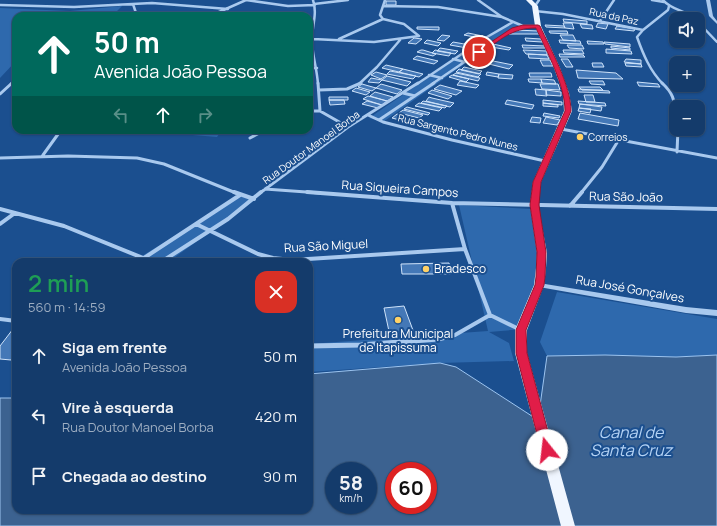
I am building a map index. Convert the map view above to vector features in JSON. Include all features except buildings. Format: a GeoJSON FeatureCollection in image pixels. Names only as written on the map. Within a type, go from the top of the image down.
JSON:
{"type":"FeatureCollection","features":[{"type":"Feature","properties":{"kind":"main road"},"geometry":{"type":"LineString","coordinates":[[529,0],[535,9],[538,26],[557,68],[568,103],[568,111],[537,182],[534,205],[542,252],[539,285],[521,330],[521,353],[568,526]]}},
{"type":"Feature","properties":{"kind":"street"},"geometry":{"type":"LineString","coordinates":[[219,12],[246,0],[282,6],[348,0]]}},
{"type":"Feature","properties":{"kind":"street"},"geometry":{"type":"LineString","coordinates":[[383,19],[380,15],[385,0]]}},
{"type":"Feature","properties":{"kind":"street"},"geometry":{"type":"LineString","coordinates":[[478,0],[502,17],[513,22],[523,26],[538,26]]}},
{"type":"Feature","properties":{"kind":"street"},"geometry":{"type":"LineString","coordinates":[[535,9],[539,0]]}},
{"type":"Feature","properties":{"kind":"street"},"geometry":{"type":"LineString","coordinates":[[600,21],[614,0]]}},
{"type":"Feature","properties":{"kind":"street"},"geometry":{"type":"LineString","coordinates":[[652,0],[664,1],[669,6],[686,12]]}},
{"type":"Feature","properties":{"kind":"street"},"geometry":{"type":"LineString","coordinates":[[708,0],[711,16],[717,23]]}},
{"type":"Feature","properties":{"kind":"street"},"geometry":{"type":"LineString","coordinates":[[314,3],[316,10],[313,38],[338,39],[358,42],[400,40],[419,36],[404,24],[383,19],[338,39]]}},
{"type":"Feature","properties":{"kind":"street"},"geometry":{"type":"LineString","coordinates":[[0,5],[74,7],[133,4],[176,4],[228,8]]}},
{"type":"Feature","properties":{"kind":"street"},"geometry":{"type":"LineString","coordinates":[[133,4],[136,12]]}},
{"type":"Feature","properties":{"kind":"street"},"geometry":{"type":"LineString","coordinates":[[383,6],[438,7],[502,17]]}},
{"type":"Feature","properties":{"kind":"street"},"geometry":{"type":"LineString","coordinates":[[669,6],[668,10],[638,34],[637,41],[656,77],[670,90],[674,100]]}},
{"type":"Feature","properties":{"kind":"street","name":"Rua da Paz"},"geometry":{"type":"LineString","coordinates":[[535,9],[642,30]]}},
{"type":"Feature","properties":{"kind":"street","name":"Rua Doutor Manoel Borba"},"geometry":{"type":"LineString","coordinates":[[167,258],[254,199],[265,189],[348,127],[513,22]]}},
{"type":"Feature","properties":{"kind":"street","name":"Rua Doutor Manoel Borba"},"geometry":{"type":"LineString","coordinates":[[379,120],[510,31],[523,26]]}},
{"type":"Feature","properties":{"kind":"street"},"geometry":{"type":"LineString","coordinates":[[705,29],[717,42]]}},
{"type":"Feature","properties":{"kind":"street"},"geometry":{"type":"LineString","coordinates":[[319,90],[346,89],[357,86],[364,81],[386,58],[400,40]]}},
{"type":"Feature","properties":{"kind":"street"},"geometry":{"type":"LineString","coordinates":[[313,51],[317,68],[320,111]]}},
{"type":"Feature","properties":{"kind":"street"},"geometry":{"type":"LineString","coordinates":[[453,59],[465,62]]}},
{"type":"Feature","properties":{"kind":"street"},"geometry":{"type":"LineString","coordinates":[[428,76],[442,78]]}},
{"type":"Feature","properties":{"kind":"street"},"geometry":{"type":"LineString","coordinates":[[0,94],[12,84]]}},
{"type":"Feature","properties":{"kind":"street"},"geometry":{"type":"LineString","coordinates":[[403,93],[415,96]]}},
{"type":"Feature","properties":{"kind":"street"},"geometry":{"type":"LineString","coordinates":[[313,111],[320,111],[348,127]]}},
{"type":"Feature","properties":{"kind":"street","name":"Rua Sargento Pedro Nunes"},"geometry":{"type":"LineString","coordinates":[[368,115],[379,120],[452,140],[545,161]]}},
{"type":"Feature","properties":{"kind":"street"},"geometry":{"type":"LineString","coordinates":[[561,129],[677,152],[717,158]]}},
{"type":"Feature","properties":{"kind":"street"},"geometry":{"type":"LineString","coordinates":[[43,155],[58,134]]}},
{"type":"Feature","properties":{"kind":"street"},"geometry":{"type":"LineString","coordinates":[[250,138],[258,134]]}},
{"type":"Feature","properties":{"kind":"street"},"geometry":{"type":"LineString","coordinates":[[677,152],[678,136]]}},
{"type":"Feature","properties":{"kind":"street"},"geometry":{"type":"LineString","coordinates":[[570,206],[591,183],[610,157],[618,141]]}},
{"type":"Feature","properties":{"kind":"street"},"geometry":{"type":"LineString","coordinates":[[0,158],[43,155],[122,156],[144,159],[164,164],[240,195],[254,199]]}},
{"type":"Feature","properties":{"kind":"street","name":"Rua Siqueira Campos"},"geometry":{"type":"LineString","coordinates":[[265,189],[452,202],[534,205]]}},
{"type":"Feature","properties":{"kind":"street"},"geometry":{"type":"LineString","coordinates":[[0,209],[64,226],[144,258],[240,195]]}},
{"type":"Feature","properties":{"kind":"street"},"geometry":{"type":"LineString","coordinates":[[452,202],[465,249],[490,315],[521,330]]}},
{"type":"Feature","properties":{"kind":"street","name":"Rua São João"},"geometry":{"type":"LineString","coordinates":[[534,205],[717,209]]}},
{"type":"Feature","properties":{"kind":"street"},"geometry":{"type":"LineString","coordinates":[[0,224],[15,213]]}},
{"type":"Feature","properties":{"kind":"street","name":"Rua São Miguel"},"geometry":{"type":"LineString","coordinates":[[196,224],[258,254],[273,258]]}},
{"type":"Feature","properties":{"kind":"street","name":"Rua São Miguel"},"geometry":{"type":"LineString","coordinates":[[313,259],[465,249]]}},
{"type":"Feature","properties":{"kind":"street","name":"Rua José Gonçalves"},"geometry":{"type":"LineString","coordinates":[[539,285],[686,310],[717,313]]}},
{"type":"Feature","properties":{"kind":"street"},"geometry":{"type":"LineString","coordinates":[[313,346],[360,345],[438,339],[455,335],[490,315]]}},
{"type":"Feature","properties":{"kind":"street"},"geometry":{"type":"LineString","coordinates":[[0,320],[12,321]]}},
{"type":"Feature","properties":{"kind":"shaded area"},"geometry":{"type":"Polygon","coordinates":[[[122,6],[116,12],[12,12],[12,65],[0,78],[0,8],[70,11],[122,6]]]}},
{"type":"Feature","properties":{"kind":"shaded area"},"geometry":{"type":"Polygon","coordinates":[[[514,22],[522,27],[514,29],[383,122],[369,118],[488,37],[514,22]]]}},
{"type":"Feature","properties":{"kind":"shaded area"},"geometry":{"type":"Polygon","coordinates":[[[181,134],[219,134],[217,137],[181,134]]]}},
{"type":"Feature","properties":{"kind":"shaded area"},"geometry":{"type":"Polygon","coordinates":[[[243,194],[255,200],[174,258],[145,258],[142,256],[243,194]]]}},
{"type":"Feature","properties":{"kind":"shaded area"},"geometry":{"type":"Polygon","coordinates":[[[459,205],[532,209],[540,272],[524,329],[489,332],[509,343],[514,361],[440,363],[313,372],[313,344],[488,331],[459,205]]]}},
{"type":"Feature","properties":{"kind":"shaded area"},"geometry":{"type":"Polygon","coordinates":[[[557,292],[717,319],[717,355],[676,357],[547,356],[540,342],[557,292]]]}},
{"type":"Feature","properties":{"kind":"water","name":"Canal de Santa Cruz"},"geometry":{"type":"Polygon","coordinates":[[[605,355],[676,357],[717,355],[717,526],[0,526],[0,398],[12,398],[12,514],[313,514],[313,374],[440,363],[456,367],[538,420],[547,356],[605,355]]]}},
{"type":"Feature","properties":{"kind":"place","name":"Correios"},"geometry":{"type":"Point","coordinates":[580,137]}},
{"type":"Feature","properties":{"kind":"place","name":"Bradesco"},"geometry":{"type":"Point","coordinates":[426,269]}},
{"type":"Feature","properties":{"kind":"place","name":"Prefeitura Municipal de Itapissuma"},"geometry":{"type":"Point","coordinates":[398,320]}},
{"type":"Feature","properties":{"kind":"route"},"geometry":{"type":"LineString","coordinates":[[479,52],[513,29],[523,26],[538,26],[557,68],[568,103],[568,111],[561,129],[545,161],[537,182],[534,205],[542,252],[541,268],[539,285],[521,330],[521,353],[547,450]]}}]}
